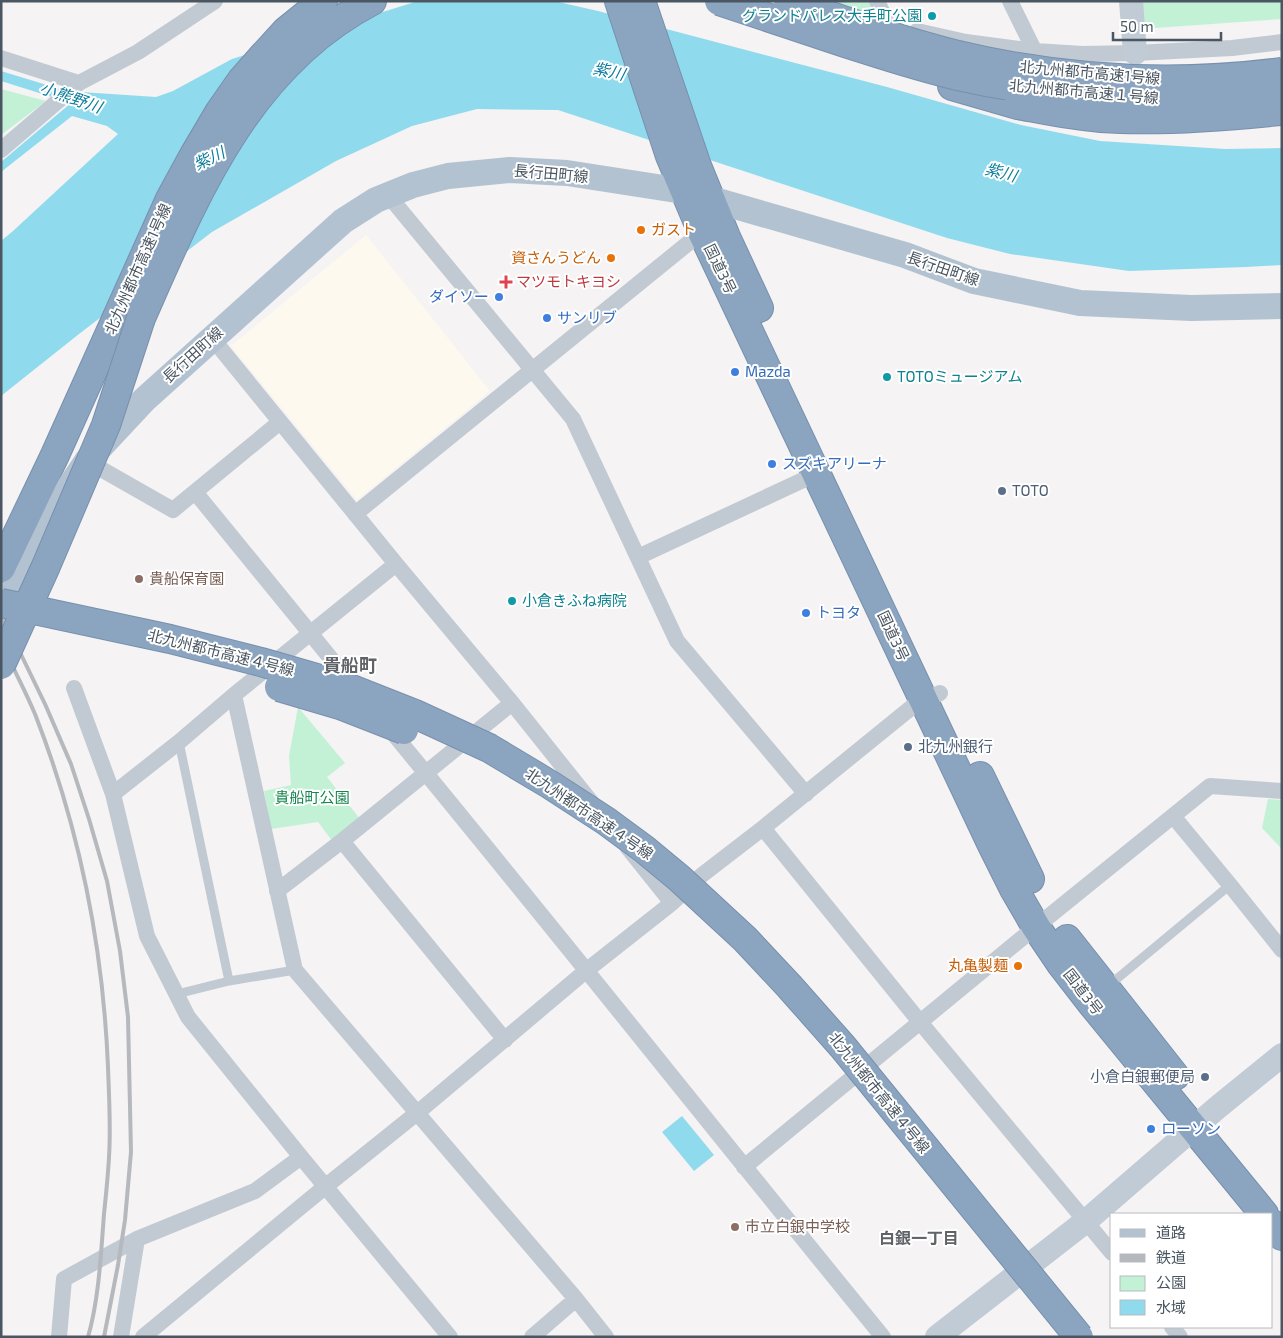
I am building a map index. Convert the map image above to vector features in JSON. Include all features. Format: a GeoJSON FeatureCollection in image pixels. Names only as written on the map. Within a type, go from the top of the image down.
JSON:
{"type":"FeatureCollection","features":[{"type":"Feature","properties":{"kind":"highway","name":"北九州都市高速1号線"},"geometry":{"type":"LineString","coordinates":[[1,568],[55,455],[170,199],[220,112],[241,81],[286,31],[323,1]]}},
{"type":"Feature","properties":{"kind":"highway"},"geometry":{"type":"LineString","coordinates":[[1,665],[106,426],[141,318],[188,212],[212,167],[238,125],[280,71],[303,49],[332,26],[372,1]]}},
{"type":"Feature","properties":{"kind":"highway","name":"国道3号"},"geometry":{"type":"LineString","coordinates":[[619,1],[683,190],[816,474],[932,697]]}},
{"type":"Feature","properties":{"kind":"highway","name":"国道3号"},"geometry":{"type":"LineString","coordinates":[[642,1],[709,198],[932,697],[992,845],[1014,889],[1043,921],[1074,950],[1105,989],[1263,1213]]}},
{"type":"Feature","properties":{"kind":"highway"},"geometry":{"type":"LineString","coordinates":[[715,1],[754,18],[910,72],[1018,105],[1101,118],[1143,119],[1232,116],[1282,111]]}},
{"type":"Feature","properties":{"kind":"highway","name":"北九州都市高速１号線"},"geometry":{"type":"LineString","coordinates":[[719,1],[903,62],[958,76],[1014,87],[1064,93],[1165,99],[1282,92]]}},
{"type":"Feature","properties":{"kind":"highway","name":"北九州都市高速1号線"},"geometry":{"type":"LineString","coordinates":[[788,1],[906,41],[954,54],[1062,73],[1164,80],[1282,72]]}},
{"type":"Feature","properties":{"kind":"highway"},"geometry":{"type":"LineString","coordinates":[[954,54],[1018,61],[1125,66],[1211,63],[1282,53]]}},
{"type":"Feature","properties":{"kind":"highway"},"geometry":{"type":"LineString","coordinates":[[1,529],[54,434],[142,247],[170,199]]}},
{"type":"Feature","properties":{"kind":"highway","name":"北九州都市高速1号線"},"geometry":{"type":"LineString","coordinates":[[1,623],[141,318]]}},
{"type":"Feature","properties":{"kind":"highway"},"geometry":{"type":"LineString","coordinates":[[1,685],[46,566]]}},
{"type":"Feature","properties":{"kind":"highway","name":"北九州都市高速４号線"},"geometry":{"type":"LineString","coordinates":[[1,603],[170,639],[261,662],[344,686],[415,714],[489,748],[606,821],[679,878],[744,939],[789,986],[842,1047],[1079,1337]]}},
{"type":"Feature","properties":{"kind":"highway","name":"北九州都市高速４号線"},"geometry":{"type":"LineString","coordinates":[[1,623],[166,657],[261,681],[340,705],[408,731],[481,764],[540,796],[632,862],[730,951],[830,1060],[1055,1337]]}},
{"type":"Feature","properties":{"kind":"highway","name":"国道3号"},"geometry":{"type":"LineString","coordinates":[[1043,921],[1061,964],[1092,1004],[1200,1122],[1282,1206]]}},
{"type":"Feature","properties":{"kind":"highway"},"geometry":{"type":"LineString","coordinates":[[1273,1225],[1282,1236]]}},
{"type":"Feature","properties":{"kind":"main road","name":"長行田町線"},"geometry":{"type":"LineString","coordinates":[[1,616],[48,519],[87,461],[144,400],[342,220],[376,200],[412,185],[448,176],[510,170],[567,173],[683,190],[904,256],[974,281],[1080,303],[1191,308],[1282,306]]}},
{"type":"Feature","properties":{"kind":"street"},"geometry":{"type":"LineString","coordinates":[[1,150],[80,83],[138,52],[215,1]]}},
{"type":"Feature","properties":{"kind":"street"},"geometry":{"type":"LineString","coordinates":[[877,1],[888,24],[882,47]]}},
{"type":"Feature","properties":{"kind":"street"},"geometry":{"type":"LineString","coordinates":[[1010,1],[1049,80]]}},
{"type":"Feature","properties":{"kind":"street"},"geometry":{"type":"LineString","coordinates":[[1131,1],[1135,53]]}},
{"type":"Feature","properties":{"kind":"street"},"geometry":{"type":"LineString","coordinates":[[754,2],[901,53],[968,68],[1049,80],[1137,88],[1218,89],[1282,82]]}},
{"type":"Feature","properties":{"kind":"street"},"geometry":{"type":"LineString","coordinates":[[888,24],[966,42],[1035,52],[1083,54],[1135,53],[1232,48],[1282,42]]}},
{"type":"Feature","properties":{"kind":"street"},"geometry":{"type":"LineString","coordinates":[[1232,48],[1238,87]]}},
{"type":"Feature","properties":{"kind":"street"},"geometry":{"type":"LineString","coordinates":[[1,58],[80,83]]}},
{"type":"Feature","properties":{"kind":"street"},"geometry":{"type":"LineString","coordinates":[[388,195],[573,419],[678,641],[806,794]]}},
{"type":"Feature","properties":{"kind":"street"},"geometry":{"type":"LineString","coordinates":[[355,514],[702,232]]}},
{"type":"Feature","properties":{"kind":"street"},"geometry":{"type":"LineString","coordinates":[[212,338],[512,704],[672,903]]}},
{"type":"Feature","properties":{"kind":"street"},"geometry":{"type":"LineString","coordinates":[[87,461],[173,510],[280,422]]}},
{"type":"Feature","properties":{"kind":"street"},"geometry":{"type":"LineString","coordinates":[[638,557],[816,474]]}},
{"type":"Feature","properties":{"kind":"street"},"geometry":{"type":"LineString","coordinates":[[195,492],[587,970],[883,1337]]}},
{"type":"Feature","properties":{"kind":"street"},"geometry":{"type":"LineString","coordinates":[[113,794],[396,564]]}},
{"type":"Feature","properties":{"kind":"street"},"geometry":{"type":"LineString","coordinates":[[74,688],[113,794],[147,936],[188,1017],[450,1337]]}},
{"type":"Feature","properties":{"kind":"street"},"geometry":{"type":"LineString","coordinates":[[234,695],[295,970],[576,1299],[606,1337]]}},
{"type":"Feature","properties":{"kind":"street"},"geometry":{"type":"LineString","coordinates":[[142,1337],[417,1113],[587,970],[672,903],[702,876],[912,707],[932,697]]}},
{"type":"Feature","properties":{"kind":"street"},"geometry":{"type":"LineString","coordinates":[[277,891],[512,704]]}},
{"type":"Feature","properties":{"kind":"street"},"geometry":{"type":"LineString","coordinates":[[744,1167],[1210,786],[1282,791]]}},
{"type":"Feature","properties":{"kind":"street"},"geometry":{"type":"LineString","coordinates":[[1173,816],[1282,950]]}},
{"type":"Feature","properties":{"kind":"street"},"geometry":{"type":"LineString","coordinates":[[763,828],[920,1022],[1110,1251]]}},
{"type":"Feature","properties":{"kind":"street"},"geometry":{"type":"LineString","coordinates":[[342,841],[505,1040]]}},
{"type":"Feature","properties":{"kind":"street"},"geometry":{"type":"LineString","coordinates":[[938,1337],[1086,1221],[1200,1122],[1282,1055]]}},
{"type":"Feature","properties":{"kind":"street"},"geometry":{"type":"LineString","coordinates":[[59,1337],[64,1279],[137,1239],[256,1191],[301,1157]]}},
{"type":"Feature","properties":{"kind":"street"},"geometry":{"type":"LineString","coordinates":[[121,1337],[137,1239]]}},
{"type":"Feature","properties":{"kind":"street"},"geometry":{"type":"LineString","coordinates":[[532,1337],[576,1299]]}},
{"type":"Feature","properties":{"kind":"lane"},"geometry":{"type":"LineString","coordinates":[[179,742],[229,981]]}},
{"type":"Feature","properties":{"kind":"lane"},"geometry":{"type":"LineString","coordinates":[[1105,989],[1230,885]]}},
{"type":"Feature","properties":{"kind":"lane"},"geometry":{"type":"LineString","coordinates":[[177,994],[229,981],[295,970]]}},
{"type":"Feature","properties":{"kind":"shaded area"},"geometry":{"type":"Polygon","coordinates":[[[366,235],[490,391],[357,500],[231,346],[366,235]]]}},
{"type":"Feature","properties":{"kind":"green space"},"geometry":{"type":"Polygon","coordinates":[[[823,1],[872,1],[882,21],[823,1]]]}},
{"type":"Feature","properties":{"kind":"green space"},"geometry":{"type":"Polygon","coordinates":[[[1139,1],[1282,1],[1282,19],[1141,29],[1139,1]]]}},
{"type":"Feature","properties":{"kind":"green space"},"geometry":{"type":"Polygon","coordinates":[[[1,89],[46,101],[1,135],[1,89]]]}},
{"type":"Feature","properties":{"kind":"green space","name":"貴船町公園"},"geometry":{"type":"Polygon","coordinates":[[[298,707],[345,763],[327,777],[360,819],[333,842],[318,822],[271,829],[264,791],[291,785],[289,756],[298,707]]]}},
{"type":"Feature","properties":{"kind":"green space"},"geometry":{"type":"Polygon","coordinates":[[[1268,799],[1282,800],[1282,849],[1262,828],[1268,799]]]}},
{"type":"Feature","properties":{"kind":"water"},"geometry":{"type":"Polygon","coordinates":[[[418,1],[554,1],[887,87],[1021,125],[1100,141],[1225,149],[1282,148],[1282,265],[1129,271],[1010,254],[947,238],[558,110],[477,109],[412,126],[336,161],[212,232],[1,396],[1,241],[118,134],[107,126],[72,116],[1,172],[1,162],[71,103],[1,81],[1,71],[60,89],[156,97],[173,91],[232,59],[418,1]]]}},
{"type":"Feature","properties":{"kind":"water"},"geometry":{"type":"Polygon","coordinates":[[[682,1116],[714,1155],[694,1171],[662,1132],[682,1116]]]}},
{"type":"Feature","properties":{"kind":"railway"},"geometry":{"type":"LineString","coordinates":[[1,613],[45,704],[71,764],[107,881],[120,951],[128,1017],[131,1152],[125,1220],[104,1337]]}},
{"type":"Feature","properties":{"kind":"railway"},"geometry":{"type":"LineString","coordinates":[[1,642],[35,714],[64,800],[86,887],[101,976],[108,1067],[110,1146],[99,1276],[95,1307],[88,1337]]}},
{"type":"Feature","properties":{"kind":"place","name":"グランドパレス大手町公園"},"geometry":{"type":"Point","coordinates":[932,16]}},
{"type":"Feature","properties":{"kind":"place","name":"ガスト"},"geometry":{"type":"Point","coordinates":[641,230]}},
{"type":"Feature","properties":{"kind":"place","name":"資さんうどん"},"geometry":{"type":"Point","coordinates":[611,258]}},
{"type":"Feature","properties":{"kind":"place","name":"マツモトキヨシ"},"geometry":{"type":"Point","coordinates":[506,282]}},
{"type":"Feature","properties":{"kind":"place","name":"ダイソー"},"geometry":{"type":"Point","coordinates":[499,297]}},
{"type":"Feature","properties":{"kind":"place","name":"サンリブ"},"geometry":{"type":"Point","coordinates":[547,318]}},
{"type":"Feature","properties":{"kind":"place","name":"Mazda"},"geometry":{"type":"Point","coordinates":[735,372]}},
{"type":"Feature","properties":{"kind":"place","name":"TOTOミュージアム"},"geometry":{"type":"Point","coordinates":[887,377]}},
{"type":"Feature","properties":{"kind":"place","name":"スズキアリーナ"},"geometry":{"type":"Point","coordinates":[772,464]}},
{"type":"Feature","properties":{"kind":"place","name":"TOTO"},"geometry":{"type":"Point","coordinates":[1002,491]}},
{"type":"Feature","properties":{"kind":"place","name":"貴船保育園"},"geometry":{"type":"Point","coordinates":[139,579]}},
{"type":"Feature","properties":{"kind":"place","name":"小倉きふね病院"},"geometry":{"type":"Point","coordinates":[512,601]}},
{"type":"Feature","properties":{"kind":"place","name":"トヨタ"},"geometry":{"type":"Point","coordinates":[806,613]}},
{"type":"Feature","properties":{"kind":"place","name":"北九州銀行"},"geometry":{"type":"Point","coordinates":[908,747]}},
{"type":"Feature","properties":{"kind":"place","name":"丸亀製麺"},"geometry":{"type":"Point","coordinates":[1018,966]}},
{"type":"Feature","properties":{"kind":"place","name":"小倉白銀郵便局"},"geometry":{"type":"Point","coordinates":[1205,1077]}},
{"type":"Feature","properties":{"kind":"place","name":"ローソン"},"geometry":{"type":"Point","coordinates":[1151,1129]}},
{"type":"Feature","properties":{"kind":"place","name":"市立白銀中学校"},"geometry":{"type":"Point","coordinates":[735,1227]}},
{"type":"Feature","properties":{"kind":"district","name":"貴船町"},"geometry":{"type":"Point","coordinates":[350,666]}},
{"type":"Feature","properties":{"kind":"district","name":"白銀一丁目"},"geometry":{"type":"Point","coordinates":[919,1238]}},
{"type":"Feature","properties":{"kind":"water label","name":"紫川"},"geometry":{"type":"Point","coordinates":[609,71]}},
{"type":"Feature","properties":{"kind":"water label","name":"小熊野川"},"geometry":{"type":"Point","coordinates":[71,97]}},
{"type":"Feature","properties":{"kind":"water label","name":"紫川"},"geometry":{"type":"Point","coordinates":[209,158]}},
{"type":"Feature","properties":{"kind":"water label","name":"紫川"},"geometry":{"type":"Point","coordinates":[1001,172]}}]}
